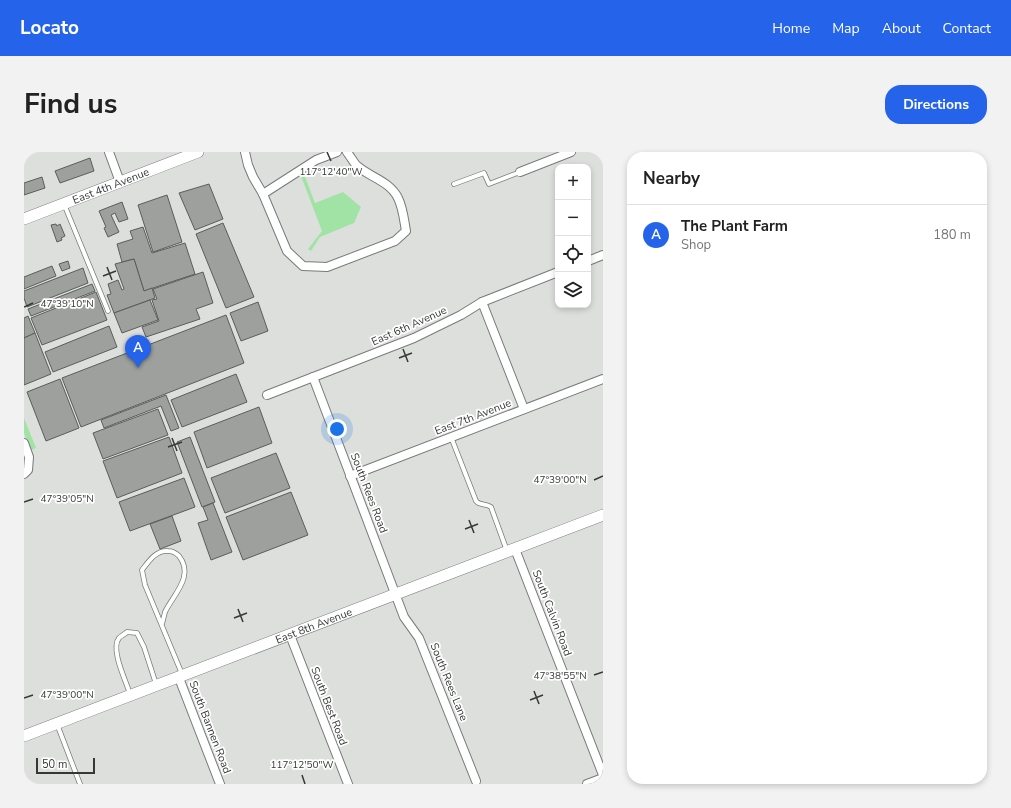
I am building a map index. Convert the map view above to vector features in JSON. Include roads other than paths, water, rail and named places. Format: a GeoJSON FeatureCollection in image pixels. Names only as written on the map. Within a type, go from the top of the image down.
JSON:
{"type":"FeatureCollection","features":[{"type":"Feature","properties":{"kind":"street"},"geometry":{"type":"LineString","coordinates":[[109,152],[120,182]]}},
{"type":"Feature","properties":{"kind":"street","name":"East 4th Avenue"},"geometry":{"type":"LineString","coordinates":[[24,219],[198,152]]}},
{"type":"Feature","properties":{"kind":"street"},"geometry":{"type":"LineString","coordinates":[[245,152],[253,177],[263,194],[287,251],[303,266],[327,267],[395,241],[406,231],[402,209],[397,196],[385,183],[369,174],[356,164],[347,152]]}},
{"type":"Feature","properties":{"kind":"street"},"geometry":{"type":"LineString","coordinates":[[263,194],[316,160],[337,152]]}},
{"type":"Feature","properties":{"kind":"street"},"geometry":{"type":"LineString","coordinates":[[520,172],[567,153]]}},
{"type":"Feature","properties":{"kind":"street"},"geometry":{"type":"LineString","coordinates":[[591,260],[603,255]]}},
{"type":"Feature","properties":{"kind":"street","name":"East 6th Avenue"},"geometry":{"type":"LineString","coordinates":[[267,395],[414,338],[461,315],[482,302],[555,273]]}},
{"type":"Feature","properties":{"kind":"street"},"geometry":{"type":"LineString","coordinates":[[482,302],[524,409]]}},
{"type":"Feature","properties":{"kind":"street","name":"South Rees Road"},"geometry":{"type":"LineString","coordinates":[[313,377],[395,595]]}},
{"type":"Feature","properties":{"kind":"street","name":"East 7th Avenue"},"geometry":{"type":"LineString","coordinates":[[350,476],[603,379]]}},
{"type":"Feature","properties":{"kind":"street"},"geometry":{"type":"LineString","coordinates":[[24,443],[29,457],[26,472]]}},
{"type":"Feature","properties":{"kind":"street","name":"East 8th Avenue"},"geometry":{"type":"LineString","coordinates":[[24,736],[603,514]]}},
{"type":"Feature","properties":{"kind":"street","name":"South Calvin Road"},"geometry":{"type":"LineString","coordinates":[[511,550],[603,777]]}},
{"type":"Feature","properties":{"kind":"street","name":"South Rees Lane"},"geometry":{"type":"LineString","coordinates":[[395,595],[404,617],[419,638],[476,781]]}},
{"type":"Feature","properties":{"kind":"street","name":"South Best Road"},"geometry":{"type":"LineString","coordinates":[[290,635],[348,784]]}},
{"type":"Feature","properties":{"kind":"street","name":"South Bannen Road"},"geometry":{"type":"LineString","coordinates":[[180,677],[220,784]]}},
{"type":"Feature","properties":{"kind":"street"},"geometry":{"type":"LineString","coordinates":[[587,784],[603,777]]}},
{"type":"Feature","properties":{"kind":"lane"},"geometry":{"type":"LineString","coordinates":[[454,184],[484,172],[489,184],[520,172]]}},
{"type":"Feature","properties":{"kind":"lane"},"geometry":{"type":"LineString","coordinates":[[64,204],[108,311]]}},
{"type":"Feature","properties":{"kind":"lane"},"geometry":{"type":"LineString","coordinates":[[451,437],[476,500],[479,504],[491,507],[511,550]]}},
{"type":"Feature","properties":{"kind":"lane"},"geometry":{"type":"LineString","coordinates":[[162,624],[165,612],[182,584],[184,572],[183,562],[176,553],[168,550],[154,554],[142,570],[145,585],[162,624],[180,677]]}},
{"type":"Feature","properties":{"kind":"lane"},"geometry":{"type":"LineString","coordinates":[[131,696],[117,656],[116,646],[119,638],[127,632],[137,633],[144,647],[157,686]]}},
{"type":"Feature","properties":{"kind":"lane"},"geometry":{"type":"LineString","coordinates":[[57,724],[80,784]]}},
{"type":"Feature","properties":{"kind":"place","name":"The Plant Farm"},"geometry":{"type":"Point","coordinates":[138,368]}}]}
